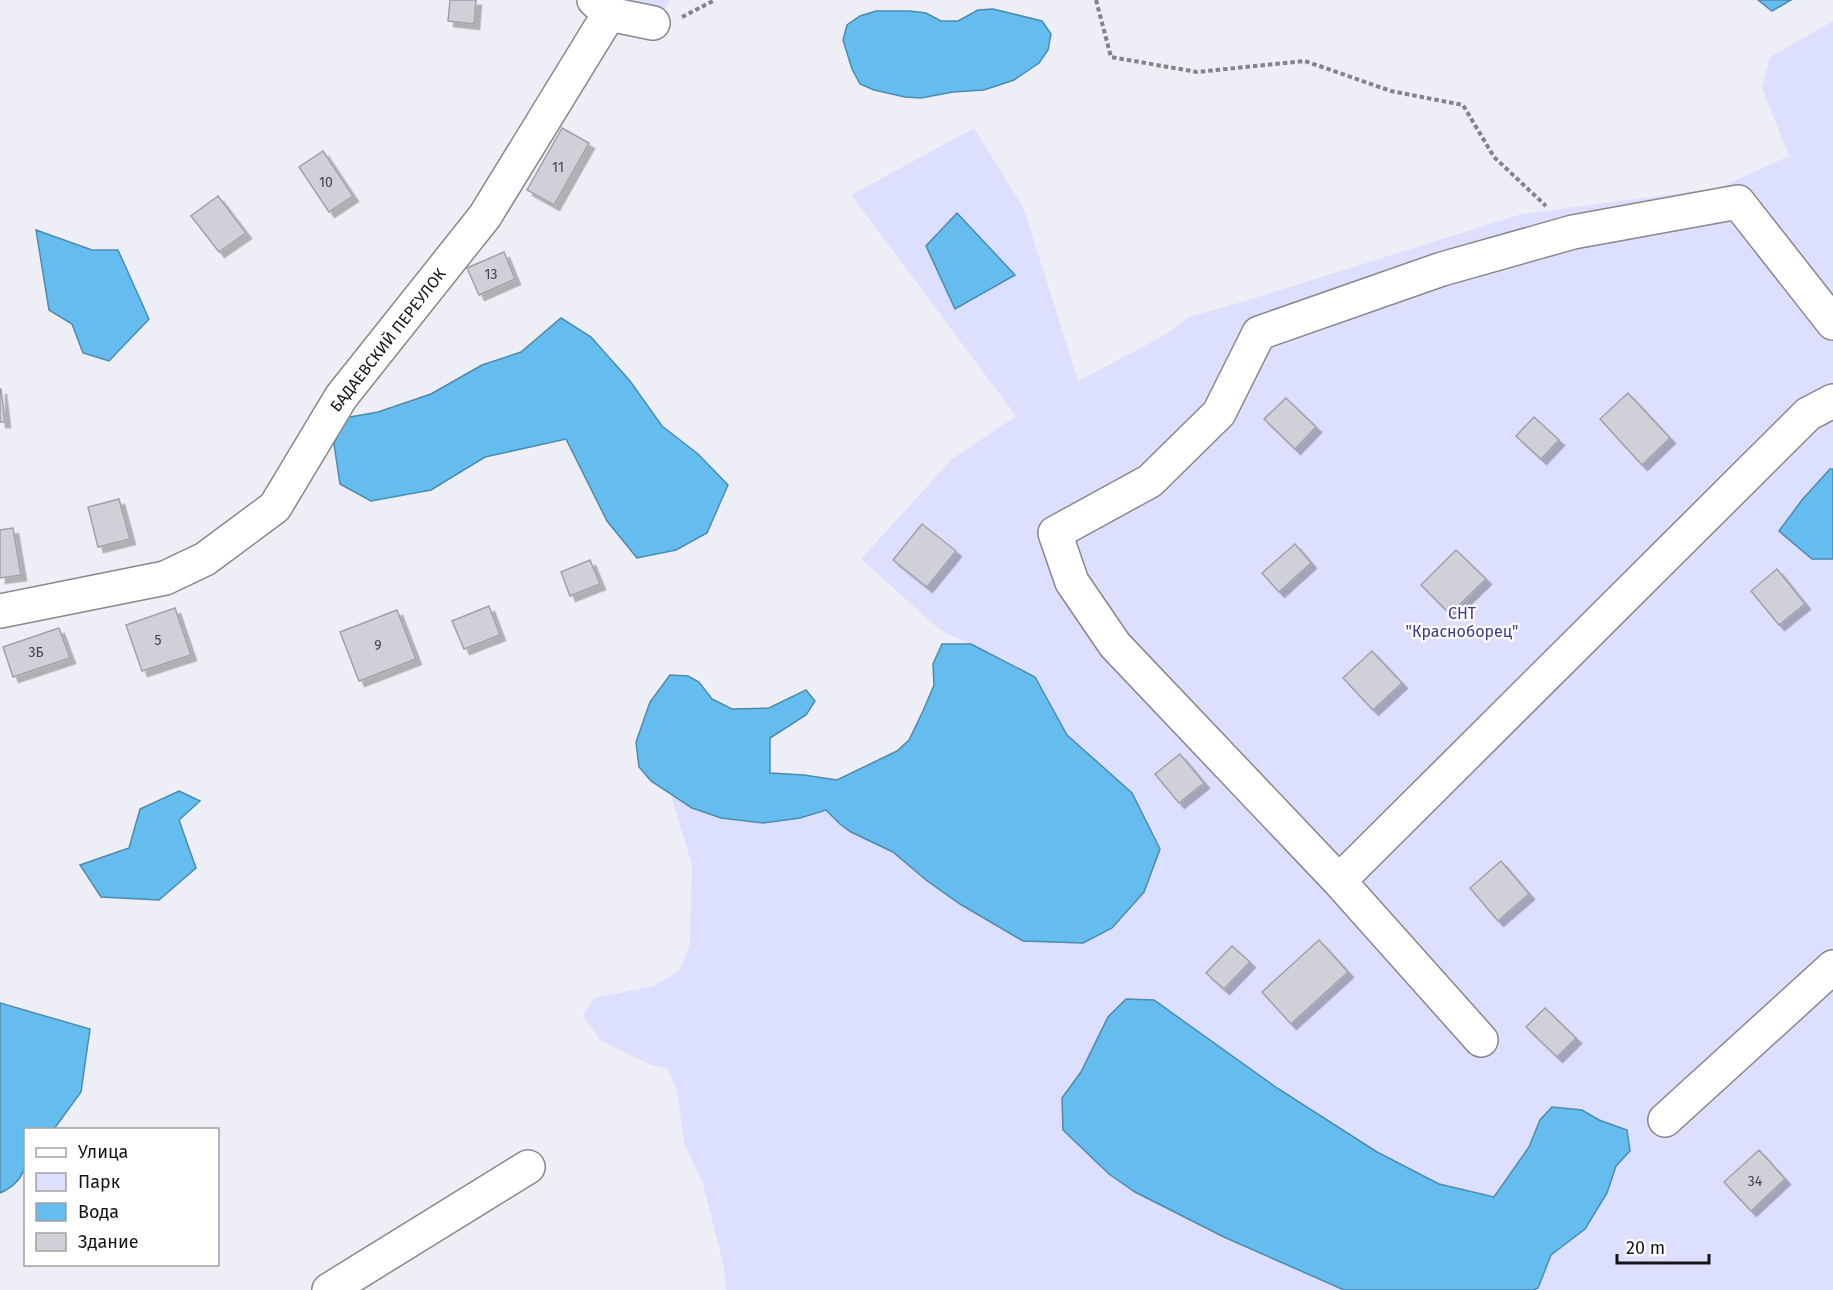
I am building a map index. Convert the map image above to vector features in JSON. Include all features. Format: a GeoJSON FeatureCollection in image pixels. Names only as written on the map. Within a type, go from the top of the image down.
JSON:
{"type":"FeatureCollection","features":[{"type":"Feature","properties":{"kind":"street"},"geometry":{"type":"LineString","coordinates":[[602,7],[653,23]]}},
{"type":"Feature","properties":{"kind":"street","name":"БАДАЕВСКИЙ ПЕРЕУЛОК"},"geometry":{"type":"LineString","coordinates":[[0,611],[165,578],[205,559],[275,507],[341,397],[485,216],[602,7]]}},
{"type":"Feature","properties":{"kind":"street"},"geometry":{"type":"LineString","coordinates":[[1481,1040],[1339,881],[1115,645],[1072,582],[1055,533],[1150,481],[1158,474],[1219,413],[1259,333],[1442,269],[1573,232],[1738,202],[1833,322]]}},
{"type":"Feature","properties":{"kind":"street"},"geometry":{"type":"LineString","coordinates":[[1339,881],[1808,414],[1833,401]]}},
{"type":"Feature","properties":{"kind":"street"},"geometry":{"type":"LineString","coordinates":[[1665,1120],[1833,967]]}},
{"type":"Feature","properties":{"kind":"street"},"geometry":{"type":"LineString","coordinates":[[329,1290],[528,1167]]}},
{"type":"Feature","properties":{"kind":"path"},"geometry":{"type":"LineString","coordinates":[[1096,0],[1111,57],[1197,72],[1305,61],[1391,91],[1463,105],[1494,157],[1573,232]]}},
{"type":"Feature","properties":{"kind":"green space"},"geometry":{"type":"Polygon","coordinates":[[[629,0],[670,0],[664,9],[629,0]]]}},
{"type":"Feature","properties":{"kind":"green space","name":"СНТ \"Красноборец\""},"geometry":{"type":"Polygon","coordinates":[[[1833,21],[1833,1290],[1533,1290],[1538,1288],[1551,1255],[1585,1229],[1607,1193],[1616,1166],[1630,1151],[1627,1130],[1599,1120],[1582,1110],[1540,1120],[1529,1147],[1494,1197],[1439,1184],[1377,1152],[1277,1088],[1108,1017],[1081,1072],[1062,1098],[1135,1192],[1224,1237],[1344,1290],[726,1290],[724,1267],[703,1184],[684,1142],[677,1091],[668,1069],[649,1064],[600,1040],[583,1015],[594,998],[654,986],[680,970],[690,943],[692,865],[671,795],[707,815],[741,821],[776,821],[826,810],[851,832],[893,852],[926,880],[1144,892],[1160,849],[1132,793],[1067,735],[1035,677],[939,629],[861,559],[952,459],[1016,416],[851,195],[974,128],[1024,209],[1078,381],[1165,335],[1191,316],[1522,214],[1719,188],[1789,156],[1762,88],[1770,57],[1833,21]]]}},
{"type":"Feature","properties":{"kind":"water"},"geometry":{"type":"Polygon","coordinates":[[[1758,0],[1791,0],[1772,11],[1758,0]]]}},
{"type":"Feature","properties":{"kind":"water"},"geometry":{"type":"Polygon","coordinates":[[[993,9],[1042,21],[1051,34],[1048,50],[1039,63],[1014,80],[984,90],[953,92],[921,98],[905,97],[874,90],[860,84],[852,69],[843,40],[847,25],[860,16],[876,11],[910,11],[926,13],[941,21],[958,21],[978,10],[993,9]]]}},
{"type":"Feature","properties":{"kind":"water"},"geometry":{"type":"Polygon","coordinates":[[[957,213],[1015,275],[955,309],[926,246],[957,213]]]}},
{"type":"Feature","properties":{"kind":"water"},"geometry":{"type":"Polygon","coordinates":[[[36,230],[92,250],[118,250],[149,319],[109,361],[83,353],[72,324],[49,310],[36,230]]]}},
{"type":"Feature","properties":{"kind":"water"},"geometry":{"type":"Polygon","coordinates":[[[561,318],[591,337],[630,381],[662,426],[698,454],[728,485],[707,533],[676,550],[637,558],[607,521],[566,439],[485,457],[431,490],[371,501],[340,484],[334,444],[345,418],[378,412],[431,394],[482,365],[521,352],[561,318]]]}},
{"type":"Feature","properties":{"kind":"water"},"geometry":{"type":"Polygon","coordinates":[[[1830,469],[1833,469],[1833,559],[1812,559],[1779,531],[1802,500],[1830,469]]]}},
{"type":"Feature","properties":{"kind":"water"},"geometry":{"type":"Polygon","coordinates":[[[942,644],[971,644],[1035,677],[1067,735],[1132,793],[1160,849],[1144,892],[1112,928],[1083,943],[1023,941],[960,904],[926,880],[893,852],[851,832],[826,810],[800,818],[763,823],[721,818],[692,808],[651,781],[639,767],[636,742],[650,702],[670,675],[688,676],[699,682],[712,699],[732,709],[769,708],[806,690],[815,701],[806,715],[770,738],[770,773],[837,780],[897,751],[909,740],[934,685],[933,664],[942,644]]]}},
{"type":"Feature","properties":{"kind":"water"},"geometry":{"type":"Polygon","coordinates":[[[179,791],[200,801],[179,820],[196,868],[159,900],[101,897],[80,865],[129,848],[140,809],[179,791]]]}},
{"type":"Feature","properties":{"kind":"water"},"geometry":{"type":"Polygon","coordinates":[[[1126,999],[1154,1000],[1277,1088],[1377,1152],[1439,1184],[1494,1197],[1529,1147],[1540,1120],[1552,1107],[1582,1110],[1599,1120],[1627,1130],[1630,1151],[1616,1166],[1607,1193],[1585,1229],[1551,1255],[1538,1288],[1533,1290],[1344,1290],[1224,1237],[1135,1192],[1109,1174],[1063,1130],[1062,1098],[1081,1072],[1108,1017],[1126,999]]]}},
{"type":"Feature","properties":{"kind":"water"},"geometry":{"type":"Polygon","coordinates":[[[0,1003],[90,1029],[81,1092],[55,1128],[24,1128],[24,1169],[17,1181],[0,1193],[0,1003]]]}},
{"type":"Feature","properties":{"kind":"building"},"geometry":{"type":"Polygon","coordinates":[[[450,0],[476,0],[474,24],[448,21],[450,0]]]}},
{"type":"Feature","properties":{"kind":"building"},"geometry":{"type":"Polygon","coordinates":[[[562,128],[589,143],[554,205],[527,190],[562,128]]]}},
{"type":"Feature","properties":{"kind":"building"},"geometry":{"type":"Polygon","coordinates":[[[323,151],[353,196],[329,212],[299,167],[323,151]]]}},
{"type":"Feature","properties":{"kind":"building"},"geometry":{"type":"Polygon","coordinates":[[[218,196],[246,233],[219,252],[191,216],[218,196]]]}},
{"type":"Feature","properties":{"kind":"building"},"geometry":{"type":"Polygon","coordinates":[[[504,252],[515,279],[479,295],[467,268],[504,252]]]}},
{"type":"Feature","properties":{"kind":"building"},"geometry":{"type":"Polygon","coordinates":[[[1,389],[5,422],[0,422],[1,389]]]}},
{"type":"Feature","properties":{"kind":"building"},"geometry":{"type":"Polygon","coordinates":[[[1628,393],[1670,438],[1642,465],[1600,419],[1628,393]]]}},
{"type":"Feature","properties":{"kind":"building"},"geometry":{"type":"Polygon","coordinates":[[[1286,398],[1316,427],[1295,449],[1264,419],[1286,398]]]}},
{"type":"Feature","properties":{"kind":"building"},"geometry":{"type":"Polygon","coordinates":[[[1534,417],[1559,440],[1541,459],[1516,436],[1534,417]]]}},
{"type":"Feature","properties":{"kind":"building"},"geometry":{"type":"Polygon","coordinates":[[[119,499],[130,539],[98,547],[88,507],[119,499]]]}},
{"type":"Feature","properties":{"kind":"building"},"geometry":{"type":"Polygon","coordinates":[[[922,524],[956,551],[927,587],[893,560],[922,524]]]}},
{"type":"Feature","properties":{"kind":"building"},"geometry":{"type":"Polygon","coordinates":[[[13,528],[21,575],[0,578],[0,530],[13,528]]]}},
{"type":"Feature","properties":{"kind":"building"},"geometry":{"type":"Polygon","coordinates":[[[1295,544],[1311,563],[1279,592],[1262,573],[1295,544]]]}},
{"type":"Feature","properties":{"kind":"building"},"geometry":{"type":"Polygon","coordinates":[[[1456,550],[1486,579],[1450,614],[1421,585],[1456,550]]]}},
{"type":"Feature","properties":{"kind":"building"},"geometry":{"type":"Polygon","coordinates":[[[590,560],[600,584],[570,596],[561,572],[590,560]]]}},
{"type":"Feature","properties":{"kind":"building"},"geometry":{"type":"Polygon","coordinates":[[[1777,569],[1805,604],[1779,625],[1751,591],[1777,569]]]}},
{"type":"Feature","properties":{"kind":"building"},"geometry":{"type":"Polygon","coordinates":[[[489,606],[500,635],[464,649],[452,621],[489,606]]]}},
{"type":"Feature","properties":{"kind":"building"},"geometry":{"type":"Polygon","coordinates":[[[175,608],[191,655],[142,671],[126,625],[175,608]]]}},
{"type":"Feature","properties":{"kind":"building"},"geometry":{"type":"Polygon","coordinates":[[[397,610],[416,659],[359,681],[340,632],[397,610]]]}},
{"type":"Feature","properties":{"kind":"building"},"geometry":{"type":"Polygon","coordinates":[[[59,628],[70,658],[13,677],[3,647],[59,628]]]}},
{"type":"Feature","properties":{"kind":"building"},"geometry":{"type":"Polygon","coordinates":[[[1372,651],[1402,683],[1373,710],[1343,678],[1372,651]]]}},
{"type":"Feature","properties":{"kind":"building"},"geometry":{"type":"Polygon","coordinates":[[[1180,754],[1204,783],[1179,803],[1155,774],[1180,754]]]}},
{"type":"Feature","properties":{"kind":"building"},"geometry":{"type":"Polygon","coordinates":[[[1501,861],[1529,894],[1498,921],[1470,888],[1501,861]]]}},
{"type":"Feature","properties":{"kind":"building"},"geometry":{"type":"Polygon","coordinates":[[[1319,940],[1348,972],[1291,1024],[1262,992],[1319,940]]]}},
{"type":"Feature","properties":{"kind":"building"},"geometry":{"type":"Polygon","coordinates":[[[1232,946],[1250,962],[1224,989],[1206,973],[1232,946]]]}},
{"type":"Feature","properties":{"kind":"building"},"geometry":{"type":"Polygon","coordinates":[[[1545,1008],[1576,1038],[1557,1057],[1526,1027],[1545,1008]]]}},
{"type":"Feature","properties":{"kind":"building"},"geometry":{"type":"Polygon","coordinates":[[[1759,1150],[1785,1179],[1751,1211],[1724,1182],[1759,1150]]]}}]}
